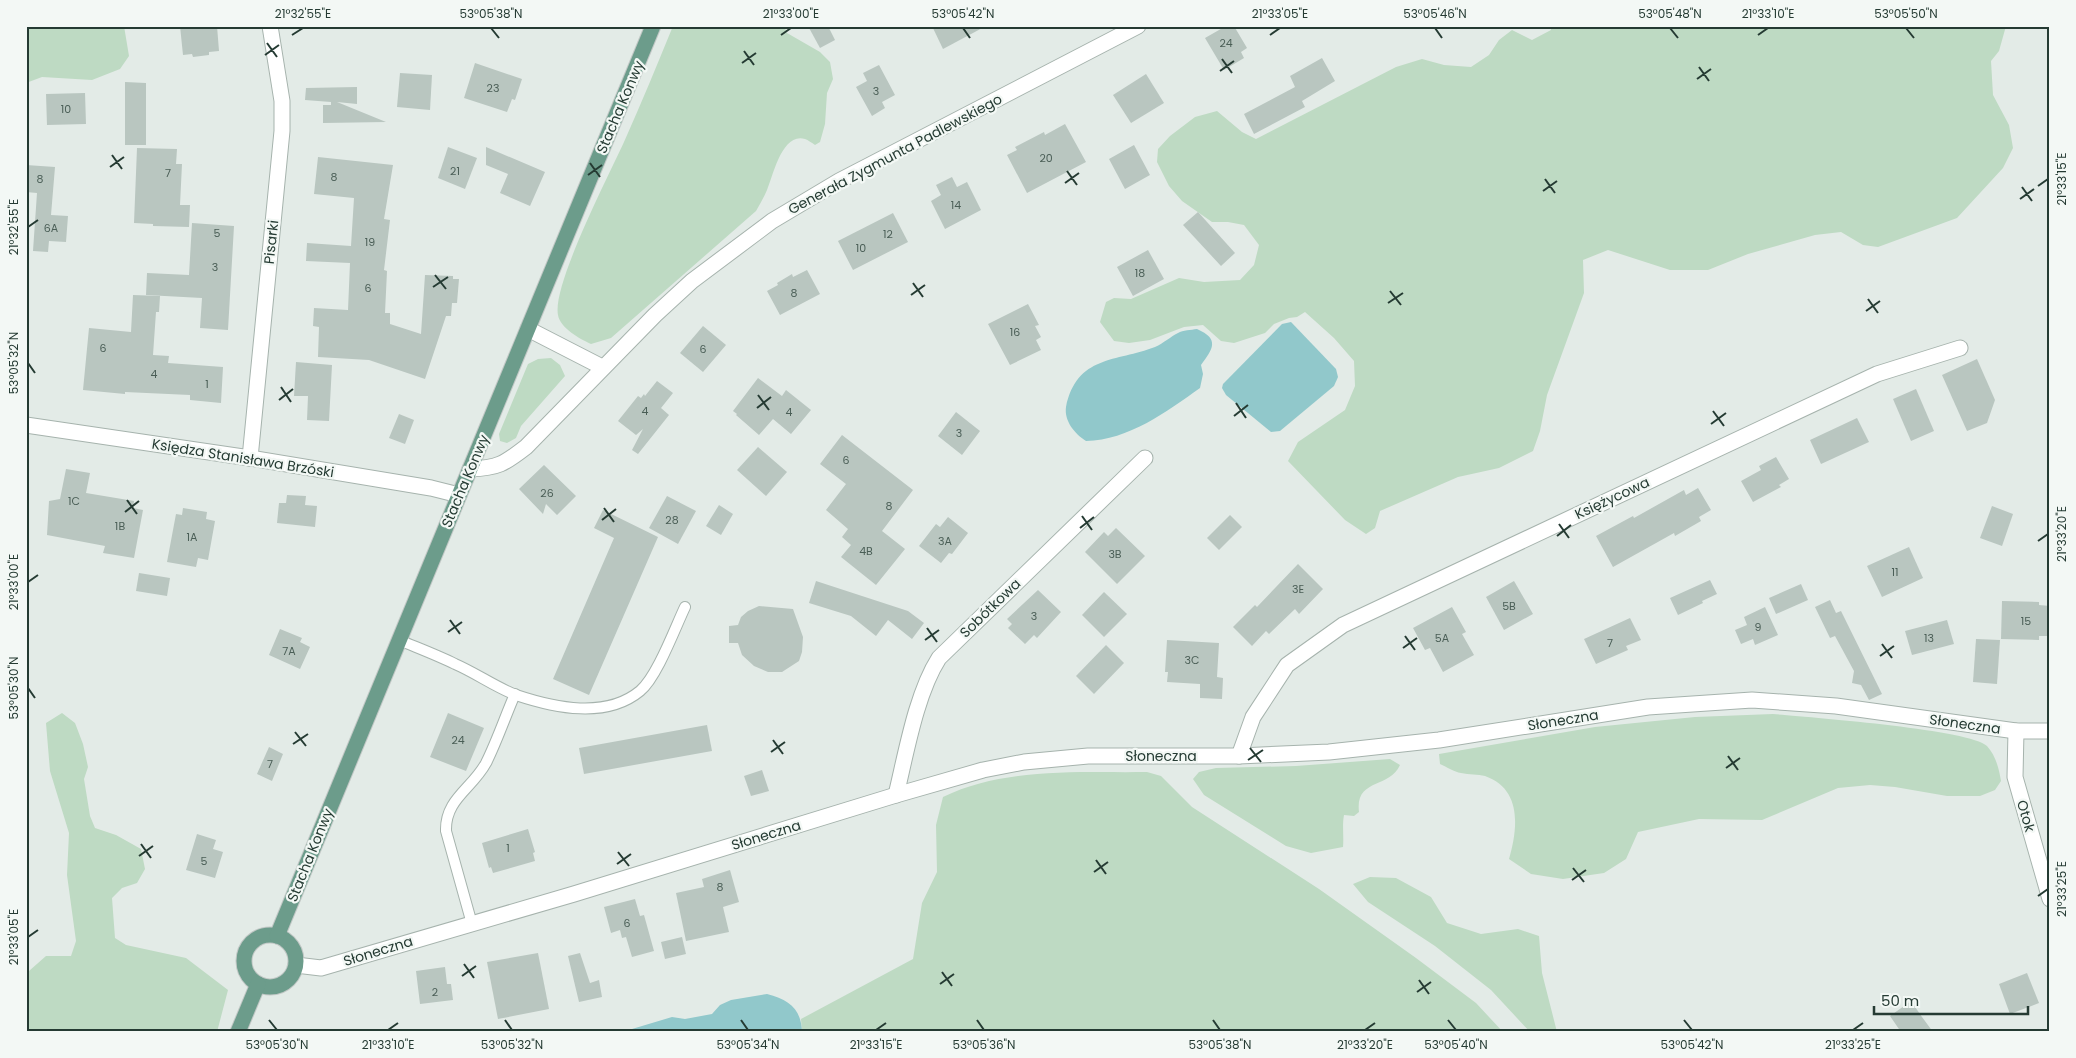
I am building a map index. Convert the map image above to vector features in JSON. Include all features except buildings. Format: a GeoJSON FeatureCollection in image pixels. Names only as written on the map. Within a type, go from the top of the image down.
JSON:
{"type":"FeatureCollection","features":[{"type":"Feature","properties":{"kind":"main road","name":"Stacha Konwy"},"geometry":{"type":"LineString","coordinates":[[277,936],[653,26]]}},
{"type":"Feature","properties":{"kind":"main road"},"geometry":{"type":"LineString","coordinates":[[277,936],[288,941],[294,951],[296,965],[293,974],[286,982],[276,987],[258,984],[250,978],[243,964],[244,952],[255,939],[277,936]]}},
{"type":"Feature","properties":{"kind":"main road"},"geometry":{"type":"LineString","coordinates":[[238,1032],[258,984]]}},
{"type":"Feature","properties":{"kind":"street","name":"Pisarki"},"geometry":{"type":"LineString","coordinates":[[250,458],[282,131],[282,101],[270,26]]}},
{"type":"Feature","properties":{"kind":"street","name":"Generała Zygmunta Padlewskiego"},"geometry":{"type":"LineString","coordinates":[[470,469],[490,468],[508,460],[526,447],[602,367],[692,281],[772,221],[839,181],[1138,26]]}},
{"type":"Feature","properties":{"kind":"street"},"geometry":{"type":"LineString","coordinates":[[528,329],[602,367]]}},
{"type":"Feature","properties":{"kind":"street","name":"Księżycowa"},"geometry":{"type":"LineString","coordinates":[[1239,756],[1253,717],[1287,665],[1343,626],[1876,374],[1960,348]]}},
{"type":"Feature","properties":{"kind":"street","name":"Księdza Stanisława Brzóski"},"geometry":{"type":"LineString","coordinates":[[27,425],[250,458],[431,488],[459,495]]}},
{"type":"Feature","properties":{"kind":"street","name":"Sobótkowa"},"geometry":{"type":"LineString","coordinates":[[896,795],[918,709],[938,658],[1144,458]]}},
{"type":"Feature","properties":{"kind":"street","name":"Słoneczna"},"geometry":{"type":"LineString","coordinates":[[296,965],[322,968],[896,795],[983,770],[1024,762],[1088,756],[1292,755],[1448,738],[1648,707],[1722,700],[1752,700],[1836,706],[2016,731],[2050,731]]}},
{"type":"Feature","properties":{"kind":"street","name":"Otok"},"geometry":{"type":"LineString","coordinates":[[2016,731],[2015,776],[2050,899]]}},
{"type":"Feature","properties":{"kind":"lane"},"geometry":{"type":"LineString","coordinates":[[399,640],[456,664],[515,694],[549,704],[590,709],[624,700],[641,690],[654,671],[685,607]]}},
{"type":"Feature","properties":{"kind":"lane"},"geometry":{"type":"LineString","coordinates":[[472,924],[446,831],[446,820],[450,808],[477,776],[486,762],[515,694]]}},
{"type":"Feature","properties":{"kind":"green space"},"geometry":{"type":"Polygon","coordinates":[[[26,26],[124,26],[129,56],[120,69],[92,80],[42,77],[26,83],[26,26]]]}},
{"type":"Feature","properties":{"kind":"green space"},"geometry":{"type":"Polygon","coordinates":[[[673,26],[784,26],[787,33],[820,52],[830,62],[833,79],[827,93],[825,124],[820,142],[815,145],[805,139],[797,139],[790,142],[784,148],[766,193],[756,211],[611,338],[591,344],[581,339],[562,324],[558,315],[558,300],[572,256],[630,128],[673,26]]]}},
{"type":"Feature","properties":{"kind":"green space"},"geometry":{"type":"Polygon","coordinates":[[[1551,26],[2006,26],[1999,51],[1991,61],[1993,95],[2009,125],[2013,148],[2003,168],[1957,218],[1878,247],[1863,245],[1841,232],[1815,235],[1748,254],[1708,270],[1670,270],[1608,250],[1583,260],[1584,293],[1547,395],[1540,431],[1533,451],[1499,468],[1458,477],[1380,511],[1375,528],[1366,534],[1345,520],[1288,461],[1298,442],[1345,410],[1355,386],[1354,361],[1334,338],[1305,312],[1297,317],[1274,324],[1265,333],[1234,343],[1221,341],[1203,325],[1184,327],[1150,340],[1129,343],[1114,341],[1100,322],[1106,302],[1114,298],[1131,299],[1179,278],[1204,282],[1240,280],[1254,265],[1259,245],[1244,225],[1212,222],[1182,201],[1169,186],[1157,162],[1158,149],[1170,136],[1195,117],[1217,111],[1242,132],[1256,139],[1396,67],[1422,59],[1444,65],[1471,67],[1489,55],[1499,40],[1512,30],[1532,40],[1551,30],[1551,26]]]}},
{"type":"Feature","properties":{"kind":"green space"},"geometry":{"type":"Polygon","coordinates":[[[551,358],[560,365],[565,376],[521,426],[516,438],[507,443],[500,441],[499,434],[528,364],[538,359],[551,358]]]}},
{"type":"Feature","properties":{"kind":"green space"},"geometry":{"type":"Polygon","coordinates":[[[62,713],[75,723],[83,744],[88,767],[84,779],[90,816],[95,828],[116,835],[141,849],[145,869],[137,883],[122,888],[112,898],[115,938],[126,945],[186,958],[228,990],[217,1032],[26,1032],[26,978],[29,971],[46,956],[71,956],[76,941],[67,875],[69,833],[50,771],[46,723],[62,713]]]}},
{"type":"Feature","properties":{"kind":"green space"},"geometry":{"type":"Polygon","coordinates":[[[1773,714],[1921,729],[1974,740],[1987,746],[1993,754],[2001,781],[1995,790],[1980,796],[1947,796],[1895,787],[1870,785],[1838,788],[1762,820],[1699,819],[1638,832],[1626,859],[1604,873],[1563,879],[1531,874],[1509,859],[1515,823],[1511,800],[1506,790],[1497,782],[1485,776],[1464,774],[1440,764],[1439,754],[1595,727],[1695,717],[1773,714]]]}},
{"type":"Feature","properties":{"kind":"green space"},"geometry":{"type":"Polygon","coordinates":[[[1390,759],[1400,765],[1395,773],[1367,789],[1362,794],[1359,801],[1359,812],[1354,816],[1344,815],[1343,847],[1311,853],[1286,846],[1204,795],[1193,779],[1199,772],[1216,768],[1296,766],[1390,759]]]}},
{"type":"Feature","properties":{"kind":"green space"},"geometry":{"type":"Polygon","coordinates":[[[1069,772],[1147,772],[1161,776],[1192,807],[1319,889],[1416,958],[1476,1003],[1503,1032],[802,1032],[801,1019],[913,959],[922,903],[937,872],[936,825],[943,797],[967,787],[1017,776],[1069,772]]]}},
{"type":"Feature","properties":{"kind":"green space"},"geometry":{"type":"Polygon","coordinates":[[[1370,877],[1396,878],[1431,897],[1447,923],[1481,934],[1518,929],[1539,936],[1542,973],[1557,1032],[1530,1032],[1491,990],[1435,946],[1368,902],[1353,884],[1370,877]]]}},
{"type":"Feature","properties":{"kind":"water"},"geometry":{"type":"Polygon","coordinates":[[[1291,322],[1336,369],[1338,377],[1334,386],[1280,431],[1271,432],[1226,395],[1222,388],[1223,384],[1282,324],[1291,322]]]}},
{"type":"Feature","properties":{"kind":"water"},"geometry":{"type":"Polygon","coordinates":[[[1197,329],[1212,341],[1209,354],[1201,365],[1203,374],[1200,388],[1160,415],[1117,436],[1086,441],[1074,431],[1067,417],[1066,407],[1071,390],[1079,378],[1089,369],[1100,363],[1155,347],[1180,332],[1197,329]]]}},
{"type":"Feature","properties":{"kind":"water"},"geometry":{"type":"Polygon","coordinates":[[[767,994],[782,999],[792,1006],[799,1017],[802,1032],[622,1032],[672,1017],[685,1019],[712,1014],[720,1005],[731,1000],[767,994]]]}}]}
